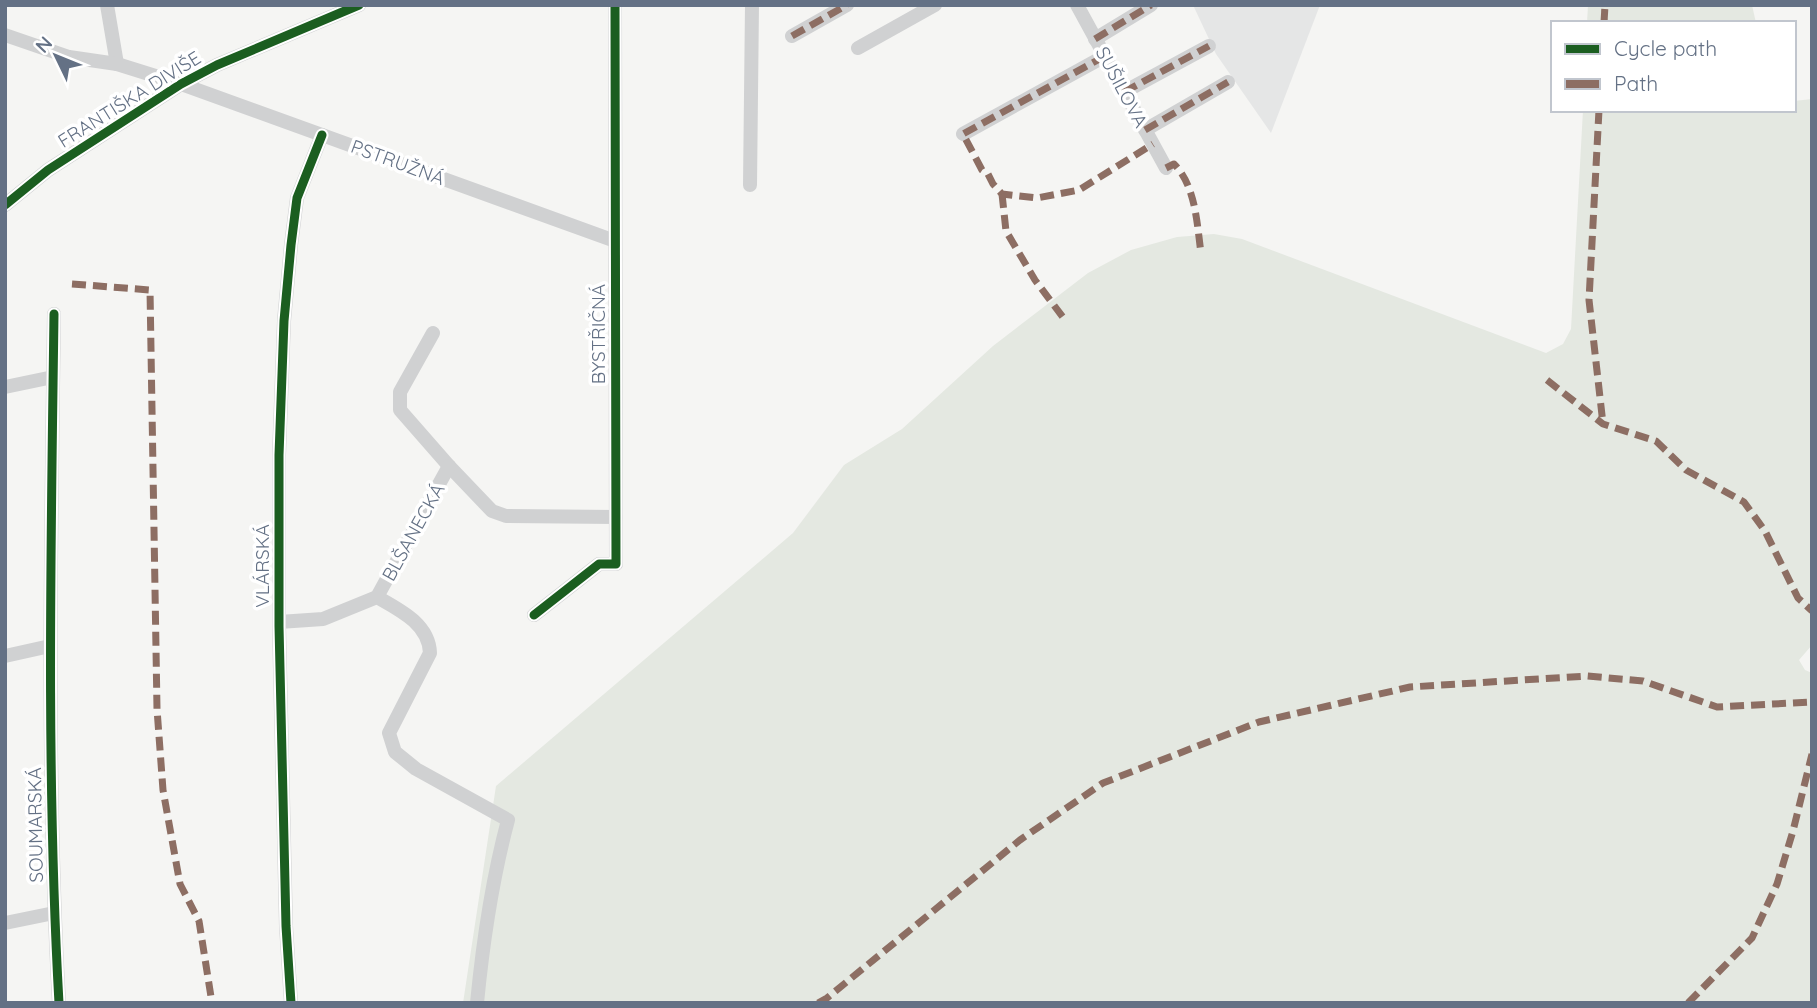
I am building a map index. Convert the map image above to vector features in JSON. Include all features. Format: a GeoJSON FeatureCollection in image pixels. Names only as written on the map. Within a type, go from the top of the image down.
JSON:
{"type":"FeatureCollection","features":[{"type":"Feature","properties":{"kind":"street"},"geometry":{"type":"LineString","coordinates":[[107,5],[117,64]]}},
{"type":"Feature","properties":{"kind":"street","name":"FRANTIŠKA DIVIŠE"},"geometry":{"type":"LineString","coordinates":[[5,205],[48,170],[181,84],[217,65],[359,5]]}},
{"type":"Feature","properties":{"kind":"street","name":"BYSTŘIČNÁ"},"geometry":{"type":"LineString","coordinates":[[534,615],[600,565],[616,564],[615,5]]}},
{"type":"Feature","properties":{"kind":"street"},"geometry":{"type":"LineString","coordinates":[[750,185],[752,5]]}},
{"type":"Feature","properties":{"kind":"street"},"geometry":{"type":"LineString","coordinates":[[792,36],[847,5]]}},
{"type":"Feature","properties":{"kind":"street"},"geometry":{"type":"LineString","coordinates":[[858,48],[935,5]]}},
{"type":"Feature","properties":{"kind":"street","name":"SUŠILOVA"},"geometry":{"type":"LineString","coordinates":[[1077,5],[1166,168]]}},
{"type":"Feature","properties":{"kind":"street"},"geometry":{"type":"LineString","coordinates":[[1096,39],[1151,5]]}},
{"type":"Feature","properties":{"kind":"street","name":"PSTRUŽNÁ"},"geometry":{"type":"LineString","coordinates":[[5,35],[69,57],[117,64],[181,84],[615,241]]}},
{"type":"Feature","properties":{"kind":"street"},"geometry":{"type":"LineString","coordinates":[[1124,92],[1209,46]]}},
{"type":"Feature","properties":{"kind":"street"},"geometry":{"type":"LineString","coordinates":[[963,134],[1105,56]]}},
{"type":"Feature","properties":{"kind":"street"},"geometry":{"type":"LineString","coordinates":[[1145,130],[1228,82]]}},
{"type":"Feature","properties":{"kind":"street","name":"VLÁRSKÁ"},"geometry":{"type":"LineString","coordinates":[[290,1003],[279,622],[279,456],[284,321],[298,198],[322,135]]}},
{"type":"Feature","properties":{"kind":"street","name":"SOUMARSKÁ"},"geometry":{"type":"LineString","coordinates":[[54,314],[50,646],[54,914],[59,1003]]}},
{"type":"Feature","properties":{"kind":"street","name":"BLŠANECKÁ"},"geometry":{"type":"LineString","coordinates":[[433,333],[400,392],[400,410],[492,511],[506,516],[615,517]]}},
{"type":"Feature","properties":{"kind":"street"},"geometry":{"type":"LineString","coordinates":[[5,387],[53,377]]}},
{"type":"Feature","properties":{"kind":"street","name":"BLŠANECKÁ"},"geometry":{"type":"LineString","coordinates":[[279,622],[323,619],[377,597],[449,466]]}},
{"type":"Feature","properties":{"kind":"street","name":"BLŠANECKÁ"},"geometry":{"type":"LineString","coordinates":[[377,597],[421,626],[430,640],[427,660],[389,733],[395,752],[416,769],[508,820],[496,863],[482,948],[477,1003]]}},
{"type":"Feature","properties":{"kind":"street"},"geometry":{"type":"LineString","coordinates":[[5,656],[50,646]]}},
{"type":"Feature","properties":{"kind":"street"},"geometry":{"type":"LineString","coordinates":[[5,923],[54,914]]}},
{"type":"Feature","properties":{"kind":"shaded area"},"geometry":{"type":"Polygon","coordinates":[[[1193,5],[1320,5],[1271,133],[1216,54],[1193,5]]]}},
{"type":"Feature","properties":{"kind":"shaded area"},"geometry":{"type":"Polygon","coordinates":[[[1588,5],[1752,5],[1756,21],[1587,21],[1588,5]]]}},
{"type":"Feature","properties":{"kind":"shaded area"},"geometry":{"type":"Polygon","coordinates":[[[1812,99],[1812,645],[1799,660],[1805,670],[1812,673],[1812,1003],[463,1003],[496,786],[793,533],[844,465],[902,429],[993,346],[1088,273],[1131,250],[1177,237],[1214,234],[1242,239],[1546,353],[1563,344],[1571,329],[1583,112],[1796,112],[1796,101],[1812,99]]]}},
{"type":"Feature","properties":{"kind":"marked path"},"geometry":{"type":"LineString","coordinates":[[792,36],[847,5]]}},
{"type":"Feature","properties":{"kind":"marked path"},"geometry":{"type":"LineString","coordinates":[[1095,39],[1151,5]]}},
{"type":"Feature","properties":{"kind":"marked path"},"geometry":{"type":"LineString","coordinates":[[1604,21],[1605,5]]}},
{"type":"Feature","properties":{"kind":"marked path"},"geometry":{"type":"LineString","coordinates":[[1124,92],[1209,46]]}},
{"type":"Feature","properties":{"kind":"marked path"},"geometry":{"type":"LineString","coordinates":[[1105,56],[963,134],[982,170],[1002,194],[1037,198],[1079,190],[1153,144]]}},
{"type":"Feature","properties":{"kind":"marked path"},"geometry":{"type":"LineString","coordinates":[[1145,130],[1228,82]]}},
{"type":"Feature","properties":{"kind":"marked path"},"geometry":{"type":"LineString","coordinates":[[1599,112],[1589,300],[1603,424]]}},
{"type":"Feature","properties":{"kind":"marked path"},"geometry":{"type":"LineString","coordinates":[[1166,168],[1174,164],[1187,183],[1194,206],[1201,253]]}},
{"type":"Feature","properties":{"kind":"marked path"},"geometry":{"type":"LineString","coordinates":[[1002,194],[1006,231],[1035,280],[1065,320]]}},
{"type":"Feature","properties":{"kind":"marked path"},"geometry":{"type":"LineString","coordinates":[[72,284],[150,290],[157,709],[163,790],[180,884],[199,921],[212,1003]]}},
{"type":"Feature","properties":{"kind":"marked path"},"geometry":{"type":"LineString","coordinates":[[1547,380],[1603,424],[1656,441],[1686,470],[1744,502],[1765,531],[1798,598],[1812,611]]}},
{"type":"Feature","properties":{"kind":"marked path"},"geometry":{"type":"LineString","coordinates":[[818,1003],[1020,840],[1103,783],[1259,722],[1410,687],[1587,676],[1643,681],[1717,707],[1812,702]]}},
{"type":"Feature","properties":{"kind":"marked path"},"geometry":{"type":"LineString","coordinates":[[1688,1003],[1752,938],[1777,884],[1812,754]]}},
{"type":"Feature","properties":{"kind":"cycle path"},"geometry":{"type":"LineString","coordinates":[[5,205],[48,170],[181,84],[217,65],[359,5]]}},
{"type":"Feature","properties":{"kind":"cycle path"},"geometry":{"type":"LineString","coordinates":[[534,615],[599,564],[616,564],[615,5]]}},
{"type":"Feature","properties":{"kind":"cycle path"},"geometry":{"type":"LineString","coordinates":[[291,1003],[286,926],[279,626],[279,455],[284,321],[297,198],[322,135]]}},
{"type":"Feature","properties":{"kind":"cycle path"},"geometry":{"type":"LineString","coordinates":[[54,314],[51,744],[59,1003]]}}]}
